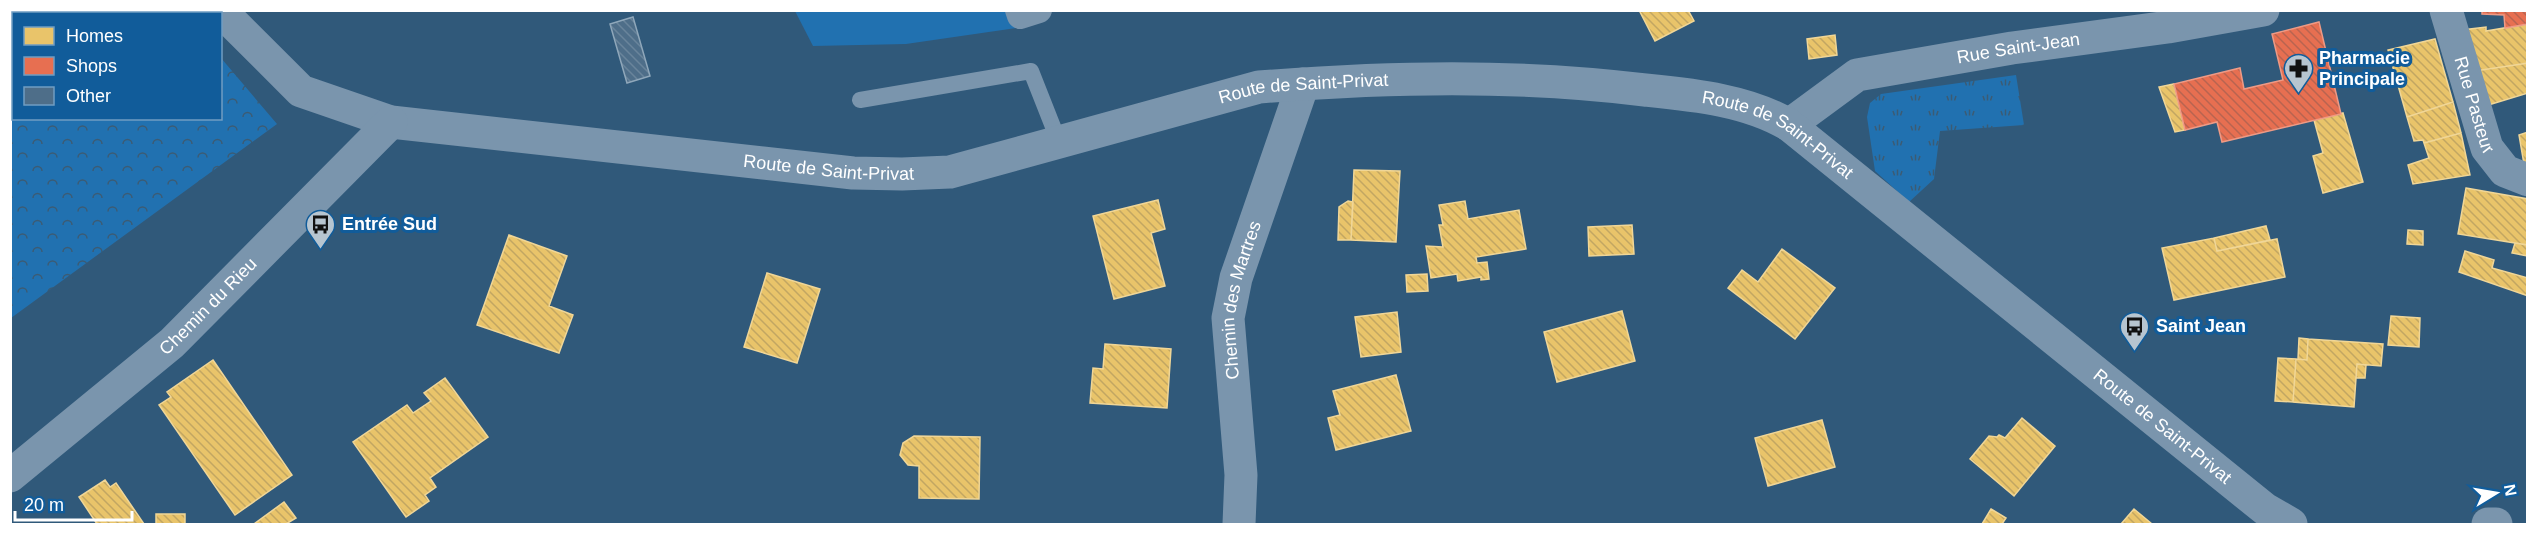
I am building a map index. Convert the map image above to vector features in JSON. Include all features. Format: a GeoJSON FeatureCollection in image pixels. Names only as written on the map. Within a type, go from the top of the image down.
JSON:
{"type":"FeatureCollection","features":[{"type":"Feature","properties":{"kind":"street","name":"Route de Saint-Privat"},"geometry":{"type":"LineString","coordinates":[[220,10],[301,91],[391,122],[853,173],[902,174],[950,171],[1258,87],[1386,79],[1516,79],[1599,84],[1680,94],[1750,107],[1770,114],[1789,125],[2265,509],[2291,525]]}},
{"type":"Feature","properties":{"kind":"street"},"geometry":{"type":"LineString","coordinates":[[1018,10],[1020,16],[1039,10]]}},
{"type":"Feature","properties":{"kind":"street","name":"Rue Saint-Jean"},"geometry":{"type":"LineString","coordinates":[[1789,125],[1857,75],[2012,48],[2168,27],[2263,10]]}},
{"type":"Feature","properties":{"kind":"street","name":"Rue Pasteur"},"geometry":{"type":"LineString","coordinates":[[2446,10],[2487,148],[2505,171],[2528,180]]}},
{"type":"Feature","properties":{"kind":"street","name":"Chemin des Martres"},"geometry":{"type":"LineString","coordinates":[[1239,525],[1241,475],[1228,318],[1236,278],[1304,84]]}},
{"type":"Feature","properties":{"kind":"street","name":"Chemin du Rieu"},"geometry":{"type":"LineString","coordinates":[[10,477],[172,343],[391,122]]}},
{"type":"Feature","properties":{"kind":"street"},"geometry":{"type":"LineString","coordinates":[[2488,525],[2496,525]]}},
{"type":"Feature","properties":{"kind":"lane"},"geometry":{"type":"LineString","coordinates":[[860,100],[1031,71],[1059,142]]}},
{"type":"Feature","properties":{"kind":"green space"},"geometry":{"type":"Polygon","coordinates":[[[11,10],[180,10],[182,12],[12,12],[12,120],[222,120],[222,59],[277,124],[11,318],[11,10]]]}},
{"type":"Feature","properties":{"kind":"green space"},"geometry":{"type":"Polygon","coordinates":[[[795,11],[1018,11],[1023,27],[906,44],[813,46],[795,11]]]}},
{"type":"Feature","properties":{"kind":"green space"},"geometry":{"type":"Polygon","coordinates":[[[2016,75],[2024,125],[1940,131],[1934,179],[1909,202],[1875,171],[1867,117],[1870,103],[1881,94],[2016,75]]]}},
{"type":"Feature","properties":{"kind":"building: Homes"},"geometry":{"type":"Polygon","coordinates":[[[1639,10],[1688,10],[1694,21],[1655,41],[1639,10]]]}},
{"type":"Feature","properties":{"kind":"building: Homes"},"geometry":{"type":"Polygon","coordinates":[[[2528,24],[2528,63],[2475,71],[2462,30],[2486,27],[2486,31],[2528,24]]]}},
{"type":"Feature","properties":{"kind":"building: Homes"},"geometry":{"type":"Polygon","coordinates":[[[1835,35],[1837,55],[1809,59],[1807,39],[1835,35]]]}},
{"type":"Feature","properties":{"kind":"building: Homes"},"geometry":{"type":"Polygon","coordinates":[[[2435,39],[2453,102],[2407,117],[2388,50],[2435,39]]]}},
{"type":"Feature","properties":{"kind":"building: Homes"},"geometry":{"type":"Polygon","coordinates":[[[2528,63],[2528,93],[2485,106],[2475,71],[2528,63]]]}},
{"type":"Feature","properties":{"kind":"building: Homes"},"geometry":{"type":"Polygon","coordinates":[[[2174,84],[2185,130],[2175,132],[2159,87],[2174,84]]]}},
{"type":"Feature","properties":{"kind":"building: Homes"},"geometry":{"type":"Polygon","coordinates":[[[2453,102],[2461,133],[2424,143],[2423,140],[2414,141],[2407,117],[2453,102]]]}},
{"type":"Feature","properties":{"kind":"building: Homes"},"geometry":{"type":"Polygon","coordinates":[[[2343,113],[2363,182],[2323,193],[2313,156],[2323,153],[2314,120],[2343,113]]]}},
{"type":"Feature","properties":{"kind":"building: Homes"},"geometry":{"type":"Polygon","coordinates":[[[2528,132],[2528,170],[2525,170],[2519,135],[2528,132]]]}},
{"type":"Feature","properties":{"kind":"building: Homes"},"geometry":{"type":"Polygon","coordinates":[[[2461,133],[2470,175],[2413,184],[2408,165],[2429,158],[2424,143],[2461,133]]]}},
{"type":"Feature","properties":{"kind":"building: Homes"},"geometry":{"type":"Polygon","coordinates":[[[1354,170],[1400,171],[1396,242],[1351,240],[1354,170]]]}},
{"type":"Feature","properties":{"kind":"building: Homes"},"geometry":{"type":"Polygon","coordinates":[[[2466,188],[2528,199],[2528,245],[2458,234],[2466,188]]]}},
{"type":"Feature","properties":{"kind":"building: Homes"},"geometry":{"type":"Polygon","coordinates":[[[1158,200],[1165,229],[1151,233],[1165,286],[1114,299],[1093,216],[1158,200]]]}},
{"type":"Feature","properties":{"kind":"building: Homes"},"geometry":{"type":"Polygon","coordinates":[[[1348,201],[1353,202],[1351,240],[1338,240],[1339,207],[1348,201]]]}},
{"type":"Feature","properties":{"kind":"building: Homes"},"geometry":{"type":"Polygon","coordinates":[[[1465,201],[1468,219],[1519,210],[1526,249],[1476,257],[1477,263],[1487,262],[1489,279],[1481,280],[1481,277],[1458,281],[1457,274],[1431,278],[1426,246],[1443,247],[1439,225],[1443,225],[1439,205],[1465,201]]]}},
{"type":"Feature","properties":{"kind":"building: Homes"},"geometry":{"type":"Polygon","coordinates":[[[1632,225],[1634,254],[1589,256],[1588,227],[1632,225]]]}},
{"type":"Feature","properties":{"kind":"building: Homes"},"geometry":{"type":"Polygon","coordinates":[[[2266,226],[2270,240],[2217,251],[2214,238],[2266,226]]]}},
{"type":"Feature","properties":{"kind":"building: Homes"},"geometry":{"type":"Polygon","coordinates":[[[2408,230],[2423,231],[2423,245],[2407,244],[2408,230]]]}},
{"type":"Feature","properties":{"kind":"building: Homes"},"geometry":{"type":"Polygon","coordinates":[[[509,235],[567,256],[549,306],[573,315],[559,353],[477,325],[509,235]]]}},
{"type":"Feature","properties":{"kind":"building: Homes"},"geometry":{"type":"Polygon","coordinates":[[[2214,238],[2217,251],[2277,239],[2285,277],[2174,300],[2162,248],[2214,238]]]}},
{"type":"Feature","properties":{"kind":"building: Homes"},"geometry":{"type":"Polygon","coordinates":[[[2515,243],[2528,245],[2528,256],[2512,253],[2515,243]]]}},
{"type":"Feature","properties":{"kind":"building: Homes"},"geometry":{"type":"Polygon","coordinates":[[[1782,249],[1835,288],[1795,339],[1728,288],[1742,270],[1758,282],[1782,249]]]}},
{"type":"Feature","properties":{"kind":"building: Homes"},"geometry":{"type":"Polygon","coordinates":[[[2465,251],[2494,260],[2492,268],[2528,278],[2528,296],[2459,272],[2465,251]]]}},
{"type":"Feature","properties":{"kind":"building: Homes"},"geometry":{"type":"Polygon","coordinates":[[[767,273],[820,289],[797,363],[744,347],[767,273]]]}},
{"type":"Feature","properties":{"kind":"building: Homes"},"geometry":{"type":"Polygon","coordinates":[[[1427,274],[1428,291],[1407,292],[1406,275],[1427,274]]]}},
{"type":"Feature","properties":{"kind":"building: Homes"},"geometry":{"type":"Polygon","coordinates":[[[1622,311],[1635,361],[1557,382],[1544,332],[1622,311]]]}},
{"type":"Feature","properties":{"kind":"building: Homes"},"geometry":{"type":"Polygon","coordinates":[[[1397,312],[1401,352],[1361,357],[1355,317],[1397,312]]]}},
{"type":"Feature","properties":{"kind":"building: Homes"},"geometry":{"type":"Polygon","coordinates":[[[2391,316],[2420,318],[2419,347],[2388,345],[2391,316]]]}},
{"type":"Feature","properties":{"kind":"building: Homes"},"geometry":{"type":"Polygon","coordinates":[[[2299,338],[2308,339],[2307,360],[2298,359],[2299,338]]]}},
{"type":"Feature","properties":{"kind":"building: Homes"},"geometry":{"type":"Polygon","coordinates":[[[2308,339],[2383,344],[2381,366],[2357,364],[2354,407],[2293,402],[2296,359],[2307,360],[2308,339]]]}},
{"type":"Feature","properties":{"kind":"building: Homes"},"geometry":{"type":"Polygon","coordinates":[[[1105,344],[1171,349],[1167,408],[1090,403],[1093,368],[1103,369],[1105,344]]]}},
{"type":"Feature","properties":{"kind":"building: Homes"},"geometry":{"type":"Polygon","coordinates":[[[2278,358],[2296,359],[2293,402],[2275,401],[2278,358]]]}},
{"type":"Feature","properties":{"kind":"building: Homes"},"geometry":{"type":"Polygon","coordinates":[[[213,360],[292,475],[235,515],[159,405],[171,397],[167,392],[213,360]]]}},
{"type":"Feature","properties":{"kind":"building: Homes"},"geometry":{"type":"Polygon","coordinates":[[[2357,364],[2366,365],[2365,378],[2356,378],[2357,364]]]}},
{"type":"Feature","properties":{"kind":"building: Homes"},"geometry":{"type":"Polygon","coordinates":[[[1396,375],[1411,431],[1336,450],[1328,418],[1340,415],[1333,391],[1396,375]]]}},
{"type":"Feature","properties":{"kind":"building: Homes"},"geometry":{"type":"Polygon","coordinates":[[[445,378],[488,437],[430,478],[436,487],[425,495],[429,501],[406,517],[353,442],[407,405],[413,413],[431,401],[424,393],[445,378]]]}},
{"type":"Feature","properties":{"kind":"building: Homes"},"geometry":{"type":"Polygon","coordinates":[[[2022,418],[2055,446],[2014,496],[1970,459],[1989,436],[1999,435],[2005,438],[2022,418]]]}},
{"type":"Feature","properties":{"kind":"building: Homes"},"geometry":{"type":"Polygon","coordinates":[[[1822,420],[1835,467],[1768,486],[1755,438],[1822,420]]]}},
{"type":"Feature","properties":{"kind":"building: Homes"},"geometry":{"type":"Polygon","coordinates":[[[914,436],[980,437],[979,499],[919,498],[919,466],[908,465],[900,455],[903,443],[914,436]]]}},
{"type":"Feature","properties":{"kind":"building: Homes"},"geometry":{"type":"Polygon","coordinates":[[[105,480],[110,487],[116,483],[144,524],[97,524],[79,497],[105,480]]]}},
{"type":"Feature","properties":{"kind":"building: Homes"},"geometry":{"type":"Polygon","coordinates":[[[284,502],[296,518],[286,524],[254,524],[284,502]]]}},
{"type":"Feature","properties":{"kind":"building: Homes"},"geometry":{"type":"Polygon","coordinates":[[[1991,509],[2006,518],[2002,524],[1982,524],[1991,509]]]}},
{"type":"Feature","properties":{"kind":"building: Homes"},"geometry":{"type":"Polygon","coordinates":[[[2134,509],[2152,524],[2121,524],[2134,509]]]}},
{"type":"Feature","properties":{"kind":"building: Homes"},"geometry":{"type":"Polygon","coordinates":[[[156,514],[185,514],[185,524],[156,524],[156,514]]]}},
{"type":"Feature","properties":{"kind":"building: Shops"},"geometry":{"type":"Polygon","coordinates":[[[2482,10],[2528,10],[2528,24],[2505,28],[2504,15],[2482,14],[2482,10]]]}},
{"type":"Feature","properties":{"kind":"building: Shops"},"geometry":{"type":"Polygon","coordinates":[[[2319,22],[2341,114],[2222,142],[2217,122],[2185,130],[2174,84],[2240,68],[2244,89],[2283,80],[2272,34],[2319,22]]]}},
{"type":"Feature","properties":{"kind":"building: Other"},"geometry":{"type":"Polygon","coordinates":[[[633,17],[650,76],[627,83],[610,24],[633,17]]]}},
{"type":"Feature","properties":{"kind":"place","name":"Pharmacie Principale"},"geometry":{"type":"Point","coordinates":[2298,94]}},
{"type":"Feature","properties":{"kind":"place","name":"Entrée Sud"},"geometry":{"type":"Point","coordinates":[321,250]}},
{"type":"Feature","properties":{"kind":"place","name":"Saint Jean"},"geometry":{"type":"Point","coordinates":[2135,352]}}]}
